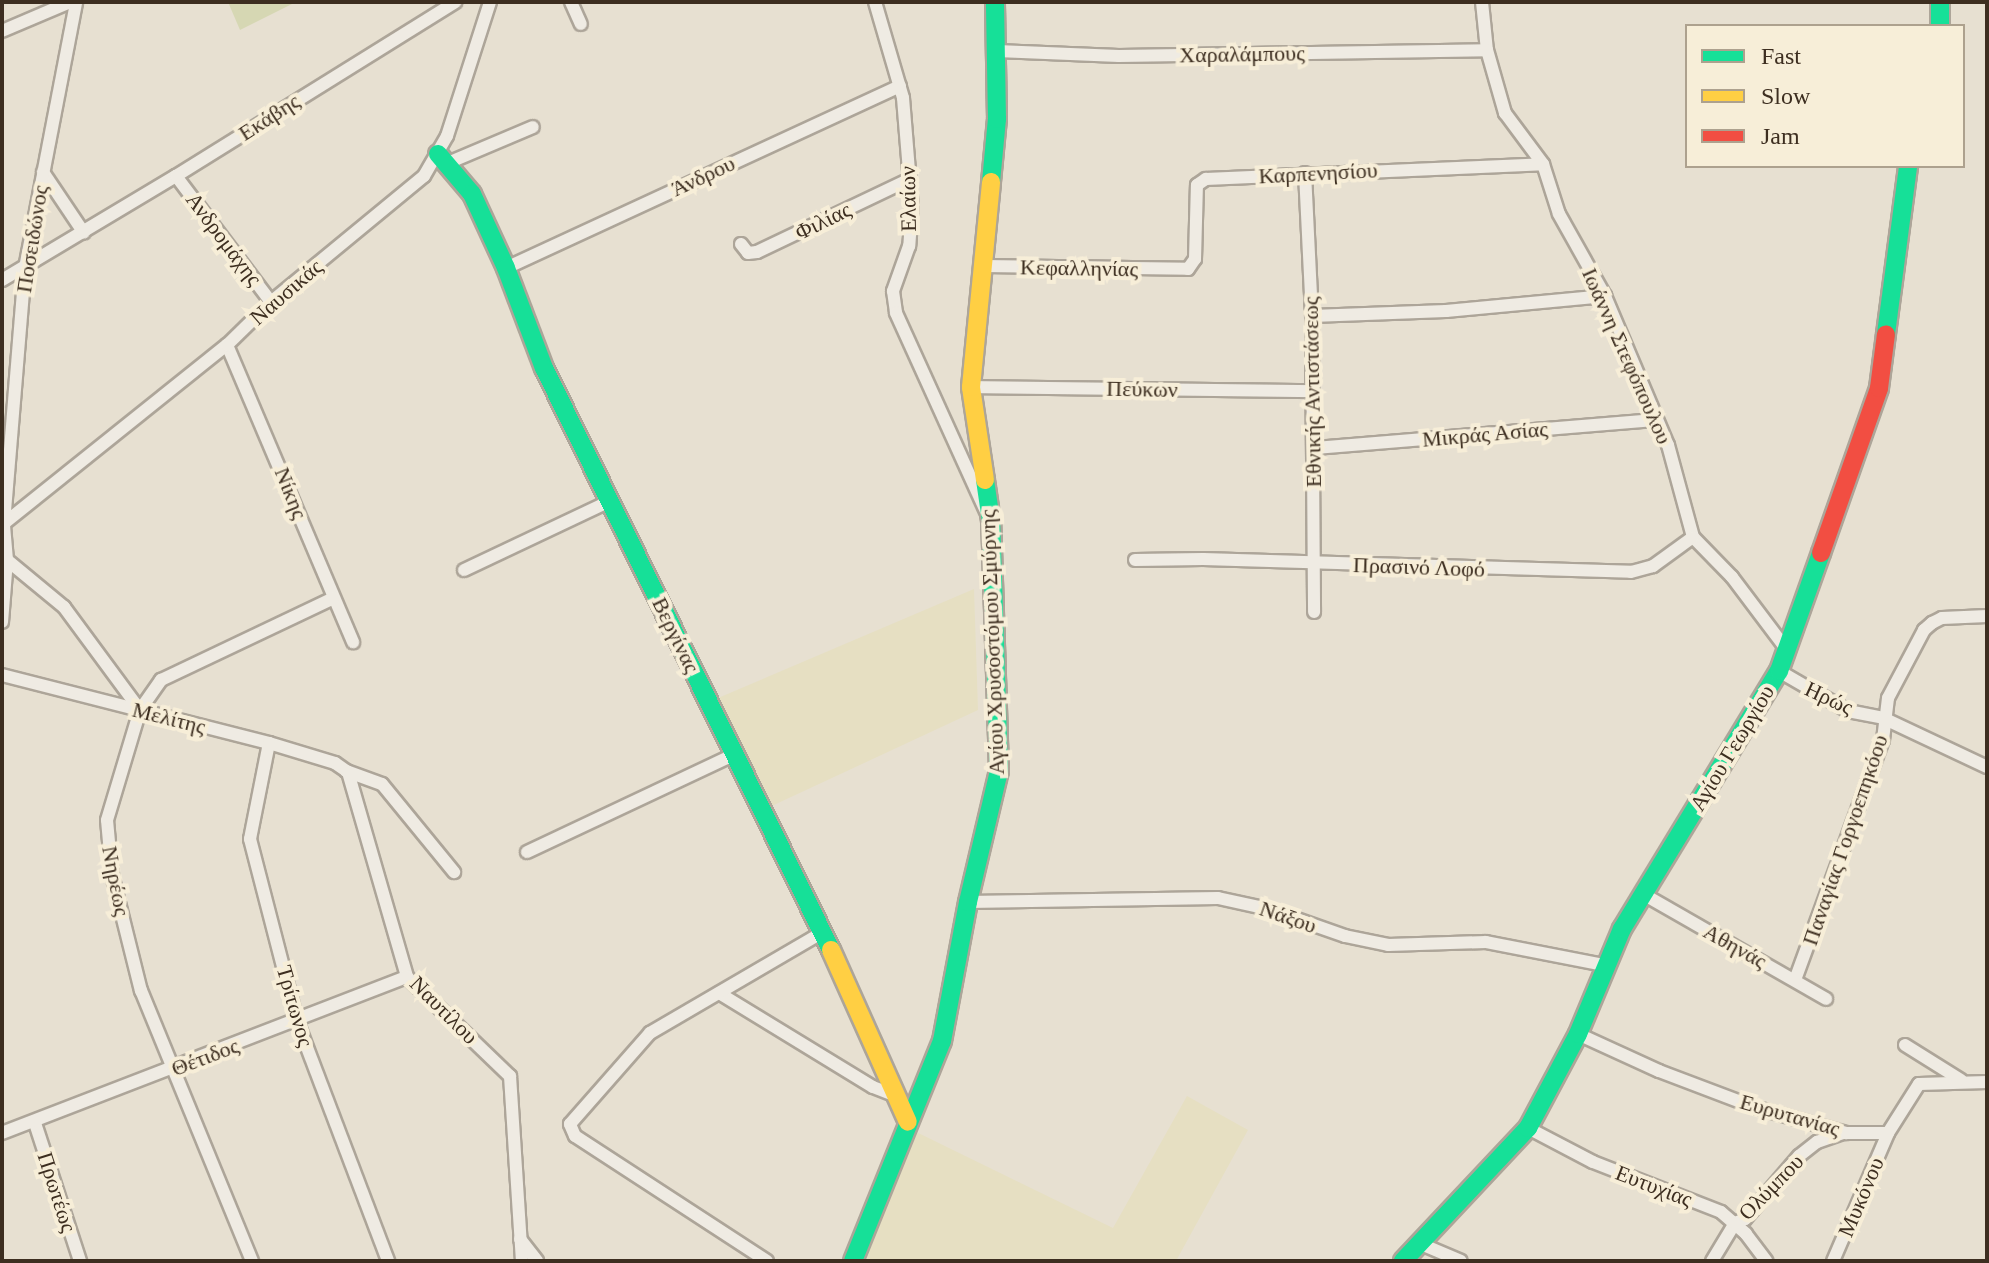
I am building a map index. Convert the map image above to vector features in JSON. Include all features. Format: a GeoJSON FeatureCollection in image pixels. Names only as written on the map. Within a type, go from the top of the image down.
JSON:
{"type":"FeatureCollection","features":[{"type":"Feature","properties":{"kind":"street"},"geometry":{"type":"LineString","coordinates":[[2,31],[73,2]]}},
{"type":"Feature","properties":{"kind":"street","name":"Ποσειδώνος"},"geometry":{"type":"LineString","coordinates":[[2,622],[7,560],[3,524],[25,268],[73,2]]}},
{"type":"Feature","properties":{"kind":"street","name":"Εκάβης"},"geometry":{"type":"LineString","coordinates":[[2,280],[84,233],[455,2]]}},
{"type":"Feature","properties":{"kind":"street","name":"Ναυσικάς"},"geometry":{"type":"LineString","coordinates":[[3,524],[227,345],[271,302],[443,159],[490,2]]}},
{"type":"Feature","properties":{"kind":"street"},"geometry":{"type":"LineString","coordinates":[[571,2],[581,24]]}},
{"type":"Feature","properties":{"kind":"street","name":"Ελαίων"},"geometry":{"type":"LineString","coordinates":[[875,2],[900,86],[908,180],[911,227],[909,246],[893,291],[896,313],[931,383],[968,479],[991,521]]}},
{"type":"Feature","properties":{"kind":"street","name":"Αγίου Χρυσοστόμου Σμύρνης"},"geometry":{"type":"LineString","coordinates":[[853,1261],[942,1041],[968,902],[999,771],[991,521],[971,387],[997,119],[995,2]]}},
{"type":"Feature","properties":{"kind":"street","name":"Ιωάννη Στεφόπουλου"},"geometry":{"type":"LineString","coordinates":[[1482,2],[1487,50],[1505,113],[1543,164],[1559,214],[1605,296],[1668,445],[1693,537],[1732,577],[1787,650]]}},
{"type":"Feature","properties":{"kind":"street"},"geometry":{"type":"LineString","coordinates":[[1940,2],[1940,24]]}},
{"type":"Feature","properties":{"kind":"street","name":"Χαραλάμπους"},"geometry":{"type":"LineString","coordinates":[[997,51],[1119,56],[1487,50]]}},
{"type":"Feature","properties":{"kind":"street","name":"Άνδρου"},"geometry":{"type":"LineString","coordinates":[[506,268],[900,86]]}},
{"type":"Feature","properties":{"kind":"street"},"geometry":{"type":"LineString","coordinates":[[443,159],[533,127]]}},
{"type":"Feature","properties":{"kind":"street","name":"Βεργίνας"},"geometry":{"type":"LineString","coordinates":[[443,159],[472,194],[506,268],[544,368],[823,932],[908,1122]]}},
{"type":"Feature","properties":{"kind":"street","name":"Καρπενησίου"},"geometry":{"type":"LineString","coordinates":[[1174,270],[1188,269],[1194,263],[1196,189],[1202,179],[1543,164]]}},
{"type":"Feature","properties":{"kind":"street","name":"Αγίου Γεωργίου"},"geometry":{"type":"LineString","coordinates":[[1403,1261],[1528,1128],[1578,1034],[1604,965],[1643,894],[1779,671],[1879,388],[1908,168]]}},
{"type":"Feature","properties":{"kind":"street"},"geometry":{"type":"LineString","coordinates":[[43,172],[84,233]]}},
{"type":"Feature","properties":{"kind":"street","name":"Εθνικής Αντιστάσεως"},"geometry":{"type":"LineString","coordinates":[[1305,173],[1315,448],[1311,563],[1314,612]]}},
{"type":"Feature","properties":{"kind":"street","name":"Ανδρομάχης"},"geometry":{"type":"LineString","coordinates":[[176,176],[271,302]]}},
{"type":"Feature","properties":{"kind":"street","name":"Φιλίας"},"geometry":{"type":"LineString","coordinates":[[741,244],[748,253],[757,252],[908,180]]}},
{"type":"Feature","properties":{"kind":"street","name":"Κεφαλληνίας"},"geometry":{"type":"LineString","coordinates":[[984,266],[1174,270]]}},
{"type":"Feature","properties":{"kind":"street"},"geometry":{"type":"LineString","coordinates":[[1312,316],[1446,311],[1605,296]]}},
{"type":"Feature","properties":{"kind":"street","name":"Νίκης"},"geometry":{"type":"LineString","coordinates":[[227,345],[353,642]]}},
{"type":"Feature","properties":{"kind":"street","name":"Πεύκων"},"geometry":{"type":"LineString","coordinates":[[971,387],[1313,391]]}},
{"type":"Feature","properties":{"kind":"street","name":"Μικράς Ασίας"},"geometry":{"type":"LineString","coordinates":[[1315,448],[1655,420]]}},
{"type":"Feature","properties":{"kind":"street"},"geometry":{"type":"LineString","coordinates":[[464,570],[610,501]]}},
{"type":"Feature","properties":{"kind":"street","name":"Πρασινό Λοφό"},"geometry":{"type":"LineString","coordinates":[[1135,560],[1631,572],[1653,566],[1693,537]]}},
{"type":"Feature","properties":{"kind":"street"},"geometry":{"type":"LineString","coordinates":[[7,560],[64,607],[140,710]]}},
{"type":"Feature","properties":{"kind":"street","name":"Νηρέως"},"geometry":{"type":"LineString","coordinates":[[252,1261],[141,991],[112,875],[106,830],[119,774],[140,710],[162,679],[334,598]]}},
{"type":"Feature","properties":{"kind":"street","name":"Παναγίας Γοργοεπηκόου"},"geometry":{"type":"LineString","coordinates":[[1795,980],[1883,740],[1883,718],[1888,698],[1924,630],[1942,618],[1987,616]]}},
{"type":"Feature","properties":{"kind":"street","name":"Ηρώς"},"geometry":{"type":"LineString","coordinates":[[1779,671],[1848,711],[1883,718],[1987,767]]}},
{"type":"Feature","properties":{"kind":"street","name":"Μελίτης"},"geometry":{"type":"LineString","coordinates":[[2,675],[269,743],[382,784],[454,872]]}},
{"type":"Feature","properties":{"kind":"street","name":"Τρίτωνος"},"geometry":{"type":"LineString","coordinates":[[269,743],[250,839],[297,1021],[388,1261]]}},
{"type":"Feature","properties":{"kind":"street"},"geometry":{"type":"LineString","coordinates":[[527,852],[735,754]]}},
{"type":"Feature","properties":{"kind":"street","name":"Ναυτίλου"},"geometry":{"type":"LineString","coordinates":[[340,767],[407,977],[510,1076],[522,1261]]}},
{"type":"Feature","properties":{"kind":"street","name":"Αθηνάς"},"geometry":{"type":"LineString","coordinates":[[1643,894],[1826,999]]}},
{"type":"Feature","properties":{"kind":"street","name":"Νάξου"},"geometry":{"type":"LineString","coordinates":[[968,902],[1218,898],[1268,909],[1345,936],[1388,945],[1486,942],[1604,965]]}},
{"type":"Feature","properties":{"kind":"street"},"geometry":{"type":"LineString","coordinates":[[767,1261],[575,1136],[570,1129],[573,1120],[650,1033],[823,932]]}},
{"type":"Feature","properties":{"kind":"street","name":"Θέτιδος"},"geometry":{"type":"LineString","coordinates":[[2,1133],[35,1123],[407,977]]}},
{"type":"Feature","properties":{"kind":"street"},"geometry":{"type":"LineString","coordinates":[[719,993],[873,1087],[894,1095]]}},
{"type":"Feature","properties":{"kind":"street","name":"Ευρυτανίας"},"geometry":{"type":"LineString","coordinates":[[1578,1034],[1659,1071],[1754,1107],[1846,1133],[1888,1133]]}},
{"type":"Feature","properties":{"kind":"street"},"geometry":{"type":"LineString","coordinates":[[1905,1045],[1964,1081]]}},
{"type":"Feature","properties":{"kind":"street"},"geometry":{"type":"LineString","coordinates":[[1888,1133],[1919,1084],[1987,1082]]}},
{"type":"Feature","properties":{"kind":"street","name":"Πρωτέως"},"geometry":{"type":"LineString","coordinates":[[35,1123],[80,1261]]}},
{"type":"Feature","properties":{"kind":"street","name":"Ευτυχίας"},"geometry":{"type":"LineString","coordinates":[[1528,1128],[1593,1162],[1721,1212],[1735,1223],[1766,1261]]}},
{"type":"Feature","properties":{"kind":"street","name":"Ολύμπου"},"geometry":{"type":"LineString","coordinates":[[1712,1261],[1735,1223],[1753,1211],[1799,1156],[1817,1142],[1846,1133]]}},
{"type":"Feature","properties":{"kind":"street","name":"Μυκόνου"},"geometry":{"type":"LineString","coordinates":[[1833,1261],[1888,1133]]}},
{"type":"Feature","properties":{"kind":"street"},"geometry":{"type":"LineString","coordinates":[[520,1239],[537,1261]]}},
{"type":"Feature","properties":{"kind":"street"},"geometry":{"type":"LineString","coordinates":[[1421,1244],[1461,1261]]}},
{"type":"Feature","properties":{"kind":"shaded area"},"geometry":{"type":"Polygon","coordinates":[[[974,589],[978,710],[761,811],[711,701],[974,589]]]}},
{"type":"Feature","properties":{"kind":"shaded area"},"geometry":{"type":"Polygon","coordinates":[[[1187,1096],[1248,1130],[1176,1261],[855,1261],[904,1126],[1113,1228],[1187,1096]]]}},
{"type":"Feature","properties":{"kind":"green space"},"geometry":{"type":"Polygon","coordinates":[[[228,2],[296,2],[240,30],[228,2]]]}},
{"type":"Feature","properties":{"kind":"traffic: fast"},"geometry":{"type":"LineString","coordinates":[[991,182],[997,119],[995,2]]}},
{"type":"Feature","properties":{"kind":"traffic: fast"},"geometry":{"type":"LineString","coordinates":[[1940,2],[1940,24]]}},
{"type":"Feature","properties":{"kind":"traffic: fast"},"geometry":{"type":"LineString","coordinates":[[438,154],[472,194],[506,268],[544,368],[831,950]]}},
{"type":"Feature","properties":{"kind":"traffic: fast"},"geometry":{"type":"LineString","coordinates":[[1886,334],[1908,168]]}},
{"type":"Feature","properties":{"kind":"traffic: fast"},"geometry":{"type":"LineString","coordinates":[[853,1261],[942,1041],[968,902],[999,771],[991,521],[985,480]]}},
{"type":"Feature","properties":{"kind":"traffic: fast"},"geometry":{"type":"LineString","coordinates":[[1403,1261],[1528,1128],[1578,1034],[1622,929],[1779,671],[1821,553]]}},
{"type":"Feature","properties":{"kind":"traffic: slow"},"geometry":{"type":"LineString","coordinates":[[985,480],[971,387],[991,182]]}},
{"type":"Feature","properties":{"kind":"traffic: slow"},"geometry":{"type":"LineString","coordinates":[[831,950],[908,1122]]}},
{"type":"Feature","properties":{"kind":"traffic: jam"},"geometry":{"type":"LineString","coordinates":[[1821,553],[1879,388],[1886,334]]}}]}
